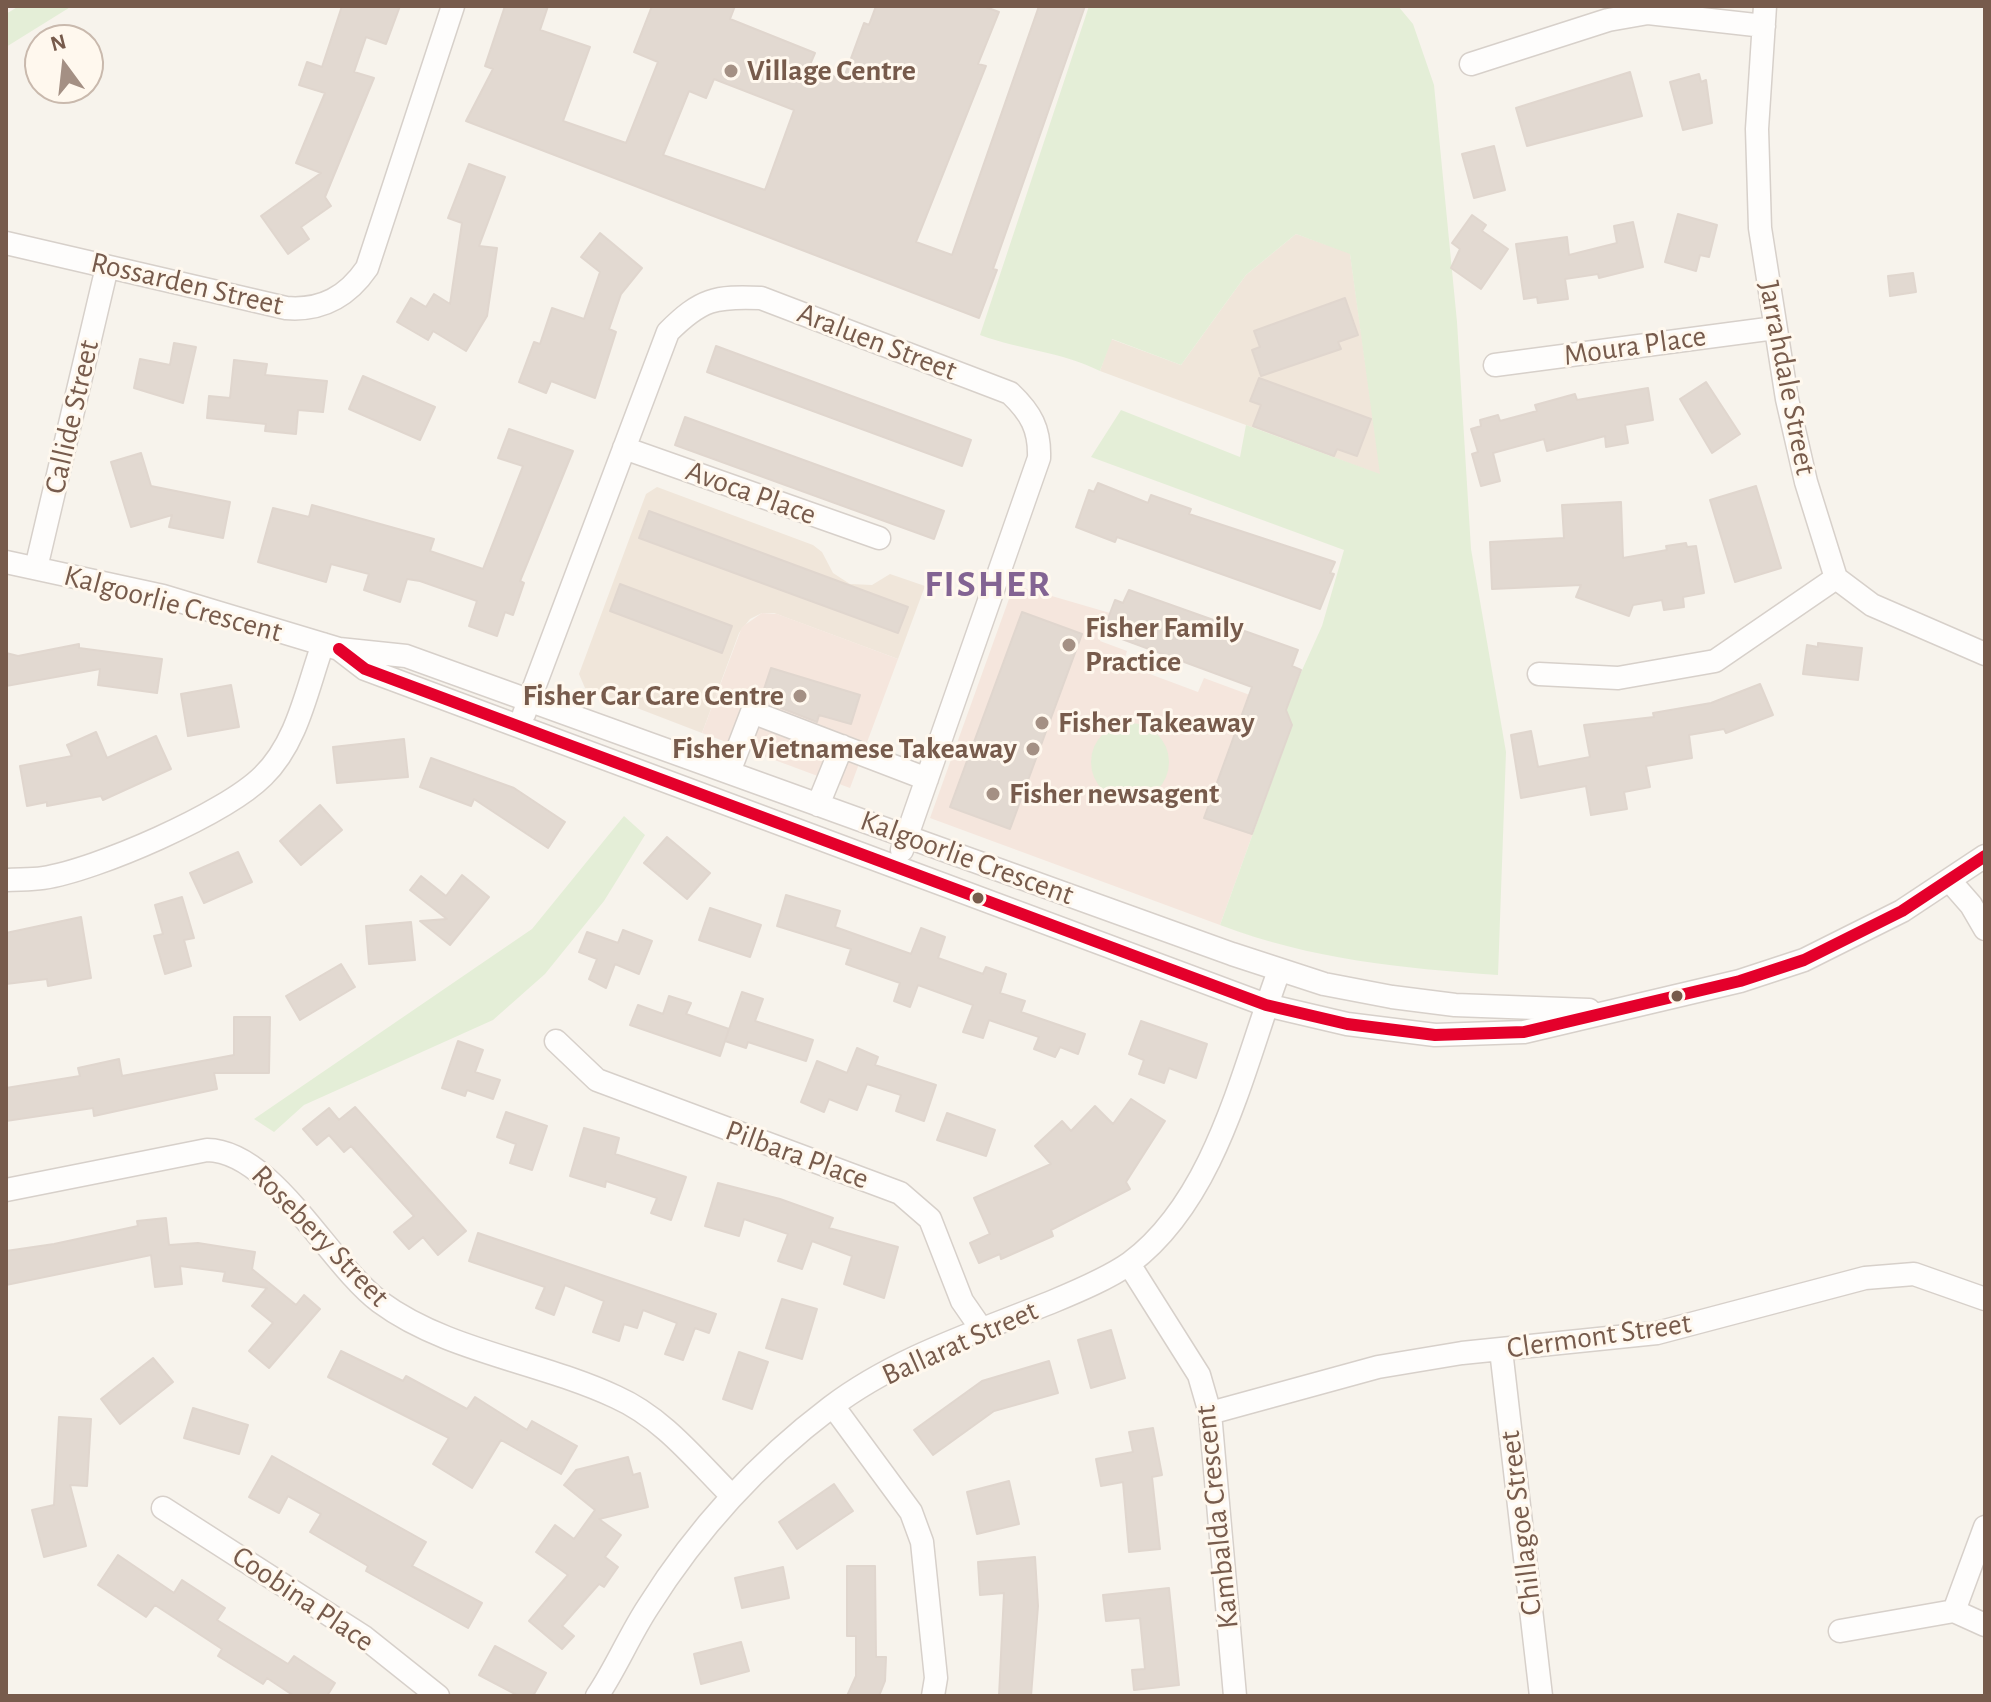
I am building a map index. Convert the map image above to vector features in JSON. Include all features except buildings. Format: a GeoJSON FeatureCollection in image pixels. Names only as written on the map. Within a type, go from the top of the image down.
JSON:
{"type":"FeatureCollection","features":[{"type":"Feature","properties":{"kind":"street","name":"Rossarden Street"},"geometry":{"type":"LineString","coordinates":[[6,243],[286,308],[318,306],[347,292],[367,268],[453,6]]}},
{"type":"Feature","properties":{"kind":"street"},"geometry":{"type":"LineString","coordinates":[[1471,64],[1608,20],[1648,13],[1765,16]]}},
{"type":"Feature","properties":{"kind":"street","name":"Jarrahdale Street"},"geometry":{"type":"LineString","coordinates":[[1765,16],[1757,129],[1760,228],[1775,328],[1806,482],[1836,578]]}},
{"type":"Feature","properties":{"kind":"street","name":"Callide Street"},"geometry":{"type":"LineString","coordinates":[[36,568],[107,267]]}},
{"type":"Feature","properties":{"kind":"street","name":"Araluen Street"},"geometry":{"type":"LineString","coordinates":[[519,726],[668,332],[689,310],[725,296],[761,298],[1010,393],[1026,408],[1037,427],[1039,458],[896,867]]}},
{"type":"Feature","properties":{"kind":"street","name":"Moura Place"},"geometry":{"type":"LineString","coordinates":[[1495,365],[1775,328]]}},
{"type":"Feature","properties":{"kind":"street","name":"Avoca Place"},"geometry":{"type":"LineString","coordinates":[[624,448],[879,538]]}},
{"type":"Feature","properties":{"kind":"street","name":"Kalgoorlie Crescent"},"geometry":{"type":"LineString","coordinates":[[6,562],[163,596],[331,646],[406,656],[1279,971],[1324,984],[1417,1001],[1606,1011]]}},
{"type":"Feature","properties":{"kind":"street"},"geometry":{"type":"LineString","coordinates":[[1539,674],[1618,678],[1715,661],[1836,578],[1872,605],[1985,654]]}},
{"type":"Feature","properties":{"kind":"street"},"geometry":{"type":"LineString","coordinates":[[6,880],[44,878],[166,834],[216,810],[263,776],[293,734],[331,646]]}},
{"type":"Feature","properties":{"kind":"street","name":"Kalgoorlie Crescent"},"geometry":{"type":"LineString","coordinates":[[331,646],[365,669],[1266,1005],[1347,1024],[1435,1035],[1524,1032],[1740,981],[1804,960],[1902,911],[1985,856]]}},
{"type":"Feature","properties":{"kind":"street"},"geometry":{"type":"LineString","coordinates":[[729,772],[752,712],[927,779]]}},
{"type":"Feature","properties":{"kind":"street"},"geometry":{"type":"LineString","coordinates":[[818,805],[842,746]]}},
{"type":"Feature","properties":{"kind":"street"},"geometry":{"type":"LineString","coordinates":[[1950,881],[1971,905],[1985,929]]}},
{"type":"Feature","properties":{"kind":"street","name":"Ballarat Street"},"geometry":{"type":"LineString","coordinates":[[597,1696],[646,1609],[689,1544],[731,1495],[833,1406],[907,1362],[980,1327],[1056,1300],[1129,1264],[1159,1235],[1191,1194],[1229,1115],[1279,971]]}},
{"type":"Feature","properties":{"kind":"street","name":"Pilbara Place"},"geometry":{"type":"LineString","coordinates":[[556,1041],[597,1080],[900,1193],[930,1219],[962,1301],[980,1327]]}},
{"type":"Feature","properties":{"kind":"street","name":"Rosebery Street"},"geometry":{"type":"LineString","coordinates":[[6,1190],[207,1150],[239,1156],[292,1206],[332,1256],[392,1311],[433,1331],[616,1396],[673,1435],[731,1495]]}},
{"type":"Feature","properties":{"kind":"street","name":"Kambalda Crescent"},"geometry":{"type":"LineString","coordinates":[[1129,1264],[1199,1375],[1210,1413],[1235,1696]]}},
{"type":"Feature","properties":{"kind":"street","name":"Clermont Street"},"geometry":{"type":"LineString","coordinates":[[1210,1413],[1378,1367],[1657,1333],[1885,1275],[1914,1274],[1985,1299]]}},
{"type":"Feature","properties":{"kind":"street","name":"Chillagoe Street"},"geometry":{"type":"LineString","coordinates":[[1501,1350],[1541,1696]]}},
{"type":"Feature","properties":{"kind":"street"},"geometry":{"type":"LineString","coordinates":[[833,1406],[911,1512],[922,1542],[936,1678],[933,1696]]}},
{"type":"Feature","properties":{"kind":"street","name":"Coobina Place"},"geometry":{"type":"LineString","coordinates":[[163,1508],[364,1637],[438,1696]]}},
{"type":"Feature","properties":{"kind":"street"},"geometry":{"type":"LineString","coordinates":[[1954,1611],[1985,1527]]}},
{"type":"Feature","properties":{"kind":"street"},"geometry":{"type":"LineString","coordinates":[[1840,1631],[1954,1611],[1985,1625]]}},
{"type":"Feature","properties":{"kind":"shaded area"},"geometry":{"type":"Polygon","coordinates":[[[1296,234],[1350,253],[1381,475],[1100,371],[1111,339],[1181,365],[1246,275],[1296,234]]]}},
{"type":"Feature","properties":{"kind":"shaded area"},"geometry":{"type":"Polygon","coordinates":[[[657,487],[813,545],[822,552],[833,573],[850,584],[872,585],[890,574],[925,586],[898,659],[774,613],[762,613],[750,619],[739,633],[702,733],[585,688],[579,674],[646,494],[657,487]]]}},
{"type":"Feature","properties":{"kind":"shaded area"},"geometry":{"type":"Polygon","coordinates":[[[1014,585],[1110,613],[1100,641],[1127,651],[1123,664],[1198,692],[1204,678],[1285,708],[1292,725],[1220,925],[930,818],[1014,585]]]}},
{"type":"Feature","properties":{"kind":"shaded area","name":"Fisher Car Care Centre"},"geometry":{"type":"Polygon","coordinates":[[[762,613],[777,614],[898,659],[850,788],[702,733],[742,627],[762,613]]]}},
{"type":"Feature","properties":{"kind":"green space"},"geometry":{"type":"Polygon","coordinates":[[[19,6],[72,6],[43,24],[24,24],[24,36],[6,47],[6,14],[19,6]]]}},
{"type":"Feature","properties":{"kind":"green space"},"geometry":{"type":"Polygon","coordinates":[[[1089,6],[1398,6],[1413,24],[1434,85],[1457,322],[1471,549],[1506,752],[1498,975],[1426,969],[1323,954],[1289,947],[1220,925],[1292,725],[1285,708],[1322,626],[1344,550],[1091,457],[1121,410],[1240,457],[1246,425],[1380,474],[1350,254],[1296,234],[1246,275],[1181,365],[1112,339],[1100,371],[1070,359],[980,335],[1089,6]]]}},
{"type":"Feature","properties":{"kind":"green space"},"geometry":{"type":"Polygon","coordinates":[[[1130,723],[1145,726],[1162,740],[1169,762],[1166,777],[1152,794],[1130,801],[1115,798],[1098,784],[1091,762],[1094,747],[1108,730],[1130,723]]]}},
{"type":"Feature","properties":{"kind":"green space"},"geometry":{"type":"Polygon","coordinates":[[[624,816],[645,835],[604,901],[545,974],[493,1020],[304,1105],[274,1132],[254,1119],[532,929],[624,816]]]}},
{"type":"Feature","properties":{"kind":"transit line"},"geometry":{"type":"LineString","coordinates":[[339,649],[365,669],[1266,1005],[1347,1024],[1435,1035],[1524,1032],[1740,981],[1804,960],[1902,911],[1985,856]]}},
{"type":"Feature","properties":{"kind":"place","name":"Village Centre"},"geometry":{"type":"Point","coordinates":[731,71]}},
{"type":"Feature","properties":{"kind":"place","name":"Fisher Family Practice"},"geometry":{"type":"Point","coordinates":[1069,645]}},
{"type":"Feature","properties":{"kind":"place","name":"Fisher Car Care Centre"},"geometry":{"type":"Point","coordinates":[800,696]}},
{"type":"Feature","properties":{"kind":"place","name":"Fisher Takeaway"},"geometry":{"type":"Point","coordinates":[1042,723]}},
{"type":"Feature","properties":{"kind":"place","name":"Fisher Vietnamese Takeaway"},"geometry":{"type":"Point","coordinates":[1033,749]}},
{"type":"Feature","properties":{"kind":"place","name":"Fisher newsagent"},"geometry":{"type":"Point","coordinates":[993,794]}},
{"type":"Feature","properties":{"kind":"district","name":"FISHER"},"geometry":{"type":"Point","coordinates":[988,585]}}]}
